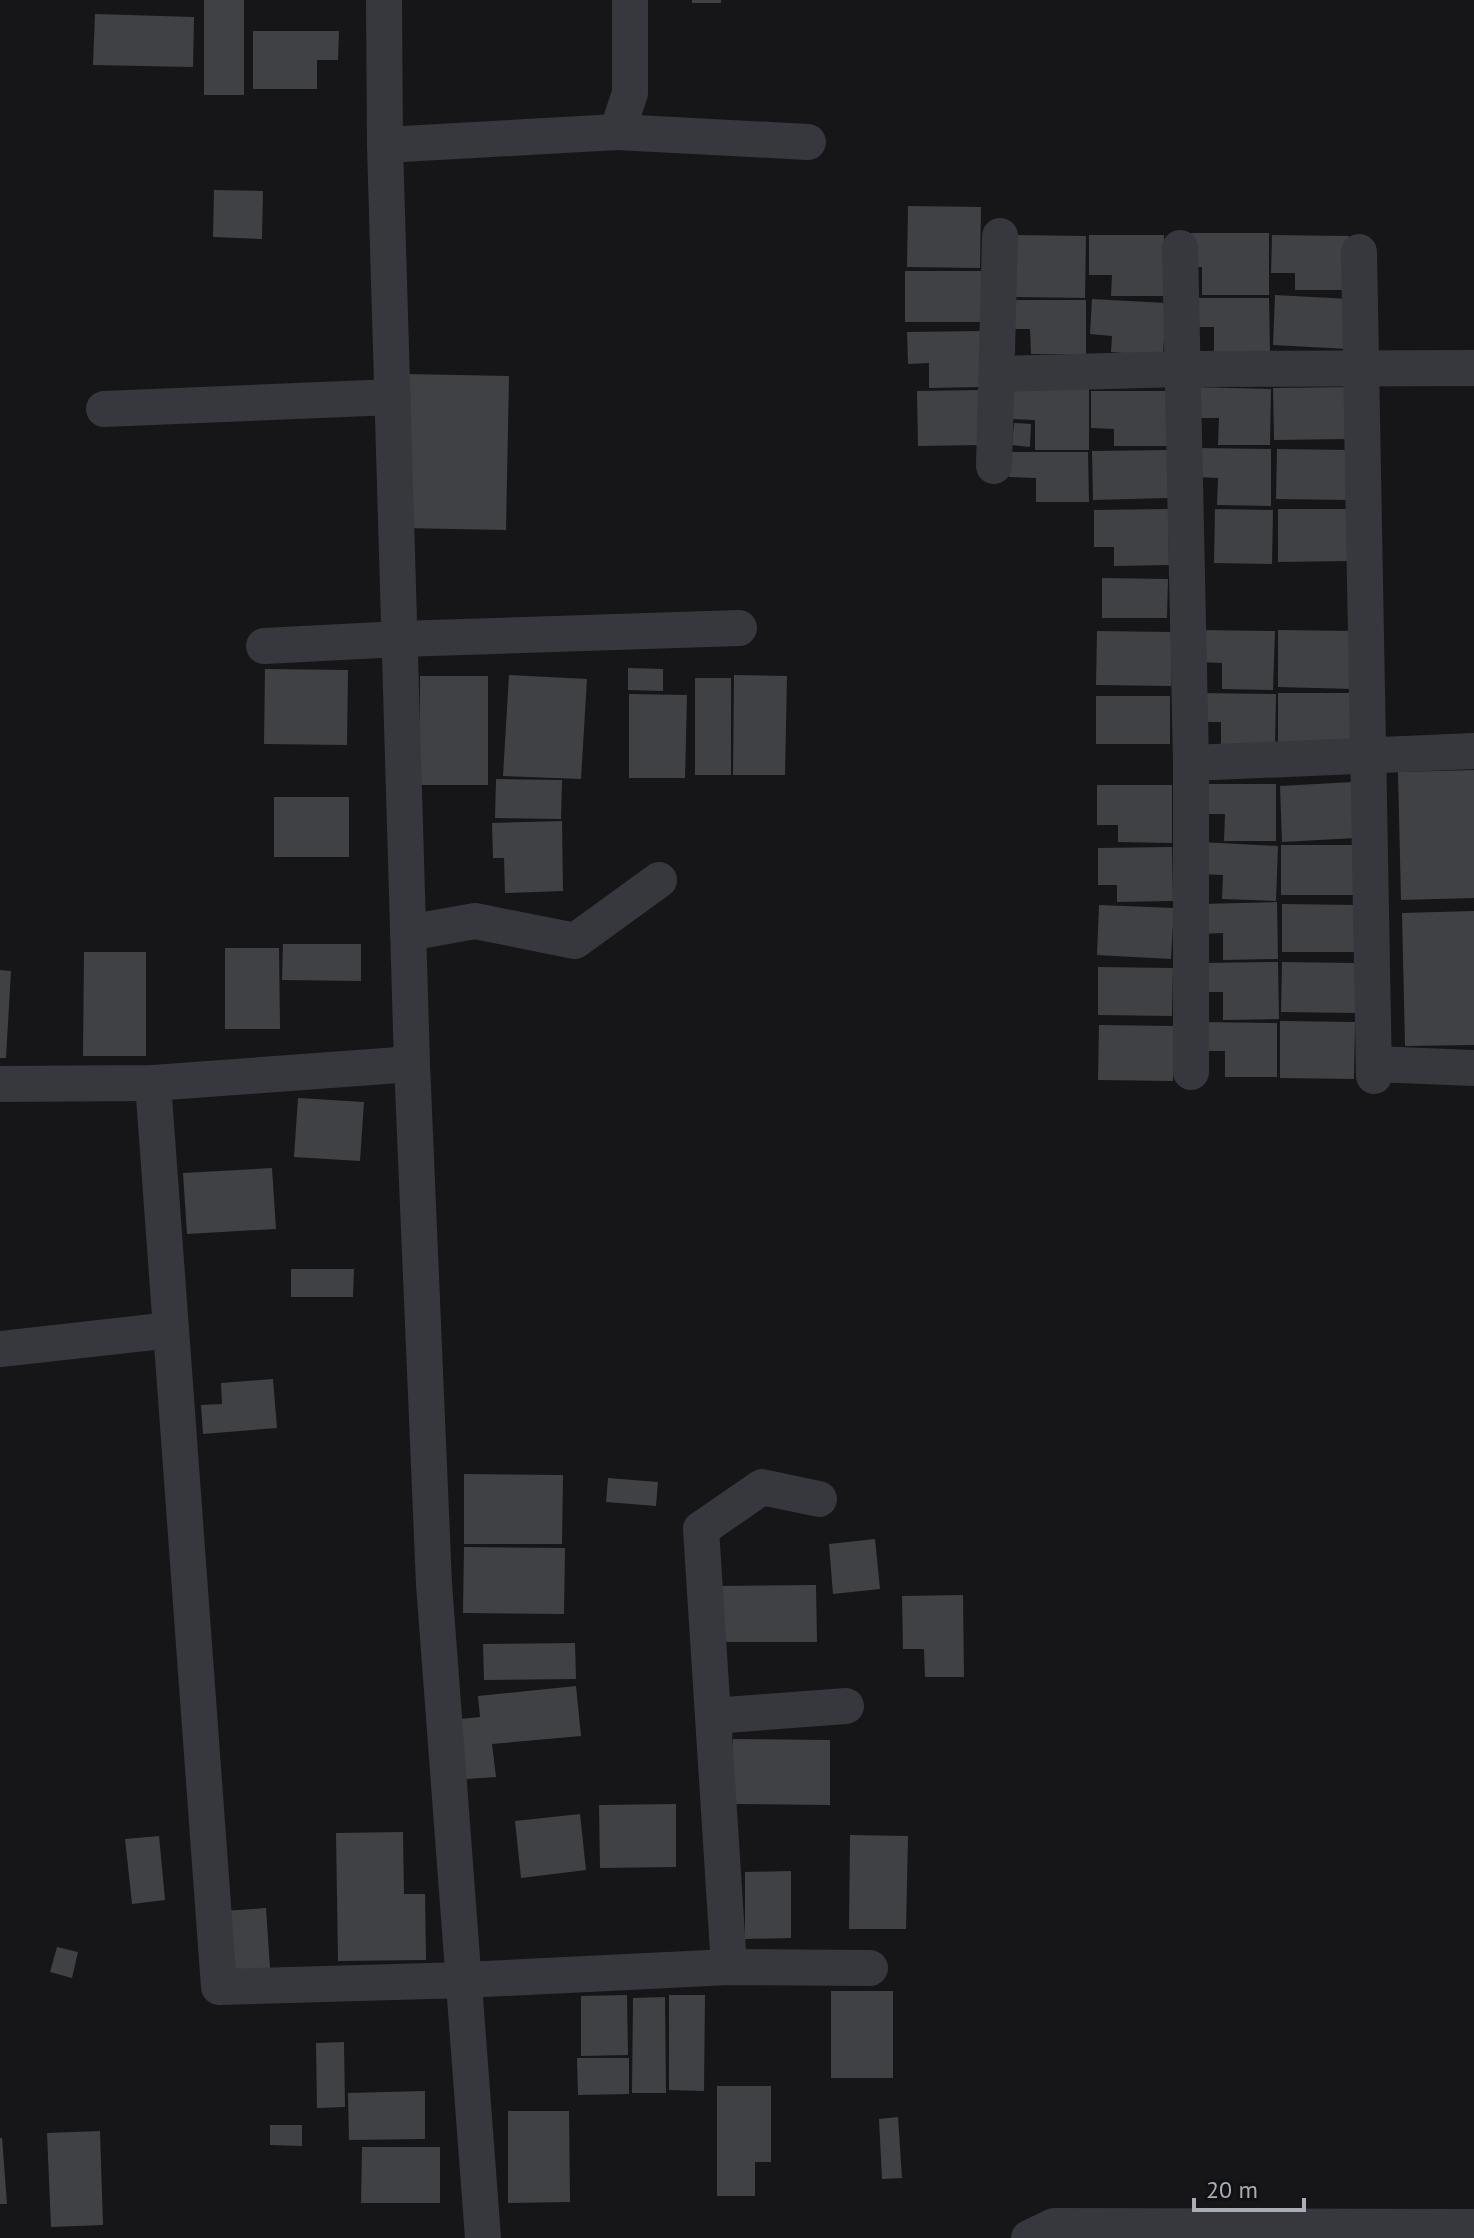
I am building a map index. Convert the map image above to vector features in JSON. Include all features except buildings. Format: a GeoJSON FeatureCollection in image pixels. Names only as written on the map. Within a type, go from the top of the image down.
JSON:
{"type":"FeatureCollection","features":[{"type":"Feature","properties":{"kind":"street"},"geometry":{"type":"LineString","coordinates":[[384,0],[385,145],[412,1064],[434,1584],[483,2238]]}},
{"type":"Feature","properties":{"kind":"street"},"geometry":{"type":"LineString","coordinates":[[617,132],[630,93],[630,0]]}},
{"type":"Feature","properties":{"kind":"street"},"geometry":{"type":"LineString","coordinates":[[385,145],[617,132],[808,142]]}},
{"type":"Feature","properties":{"kind":"street"},"geometry":{"type":"LineString","coordinates":[[994,466],[1000,236]]}},
{"type":"Feature","properties":{"kind":"street"},"geometry":{"type":"LineString","coordinates":[[1180,248],[1191,763],[1191,1072]]}},
{"type":"Feature","properties":{"kind":"street"},"geometry":{"type":"LineString","coordinates":[[1359,252],[1374,1070],[1474,1068]]}},
{"type":"Feature","properties":{"kind":"street"},"geometry":{"type":"LineString","coordinates":[[997,374],[1183,369],[1474,368]]}},
{"type":"Feature","properties":{"kind":"street"},"geometry":{"type":"LineString","coordinates":[[104,409],[393,397]]}},
{"type":"Feature","properties":{"kind":"street"},"geometry":{"type":"LineString","coordinates":[[264,646],[739,628]]}},
{"type":"Feature","properties":{"kind":"street"},"geometry":{"type":"LineString","coordinates":[[1191,763],[1474,751]]}},
{"type":"Feature","properties":{"kind":"street"},"geometry":{"type":"LineString","coordinates":[[408,933],[475,921],[575,941],[659,880]]}},
{"type":"Feature","properties":{"kind":"street"},"geometry":{"type":"LineString","coordinates":[[0,1084],[153,1083],[412,1064]]}},
{"type":"Feature","properties":{"kind":"street"},"geometry":{"type":"LineString","coordinates":[[153,1083],[219,1987],[465,1980],[729,1967],[870,1968]]}},
{"type":"Feature","properties":{"kind":"street"},"geometry":{"type":"LineString","coordinates":[[0,1349],[171,1330]]}},
{"type":"Feature","properties":{"kind":"street"},"geometry":{"type":"LineString","coordinates":[[729,1967],[701,1529],[762,1487],[819,1499]]}},
{"type":"Feature","properties":{"kind":"street"},"geometry":{"type":"LineString","coordinates":[[713,1716],[846,1706]]}},
{"type":"Feature","properties":{"kind":"street"},"geometry":{"type":"LineString","coordinates":[[1029,2238],[1054,2226],[1236,2232],[1460,2231]]}}]}
